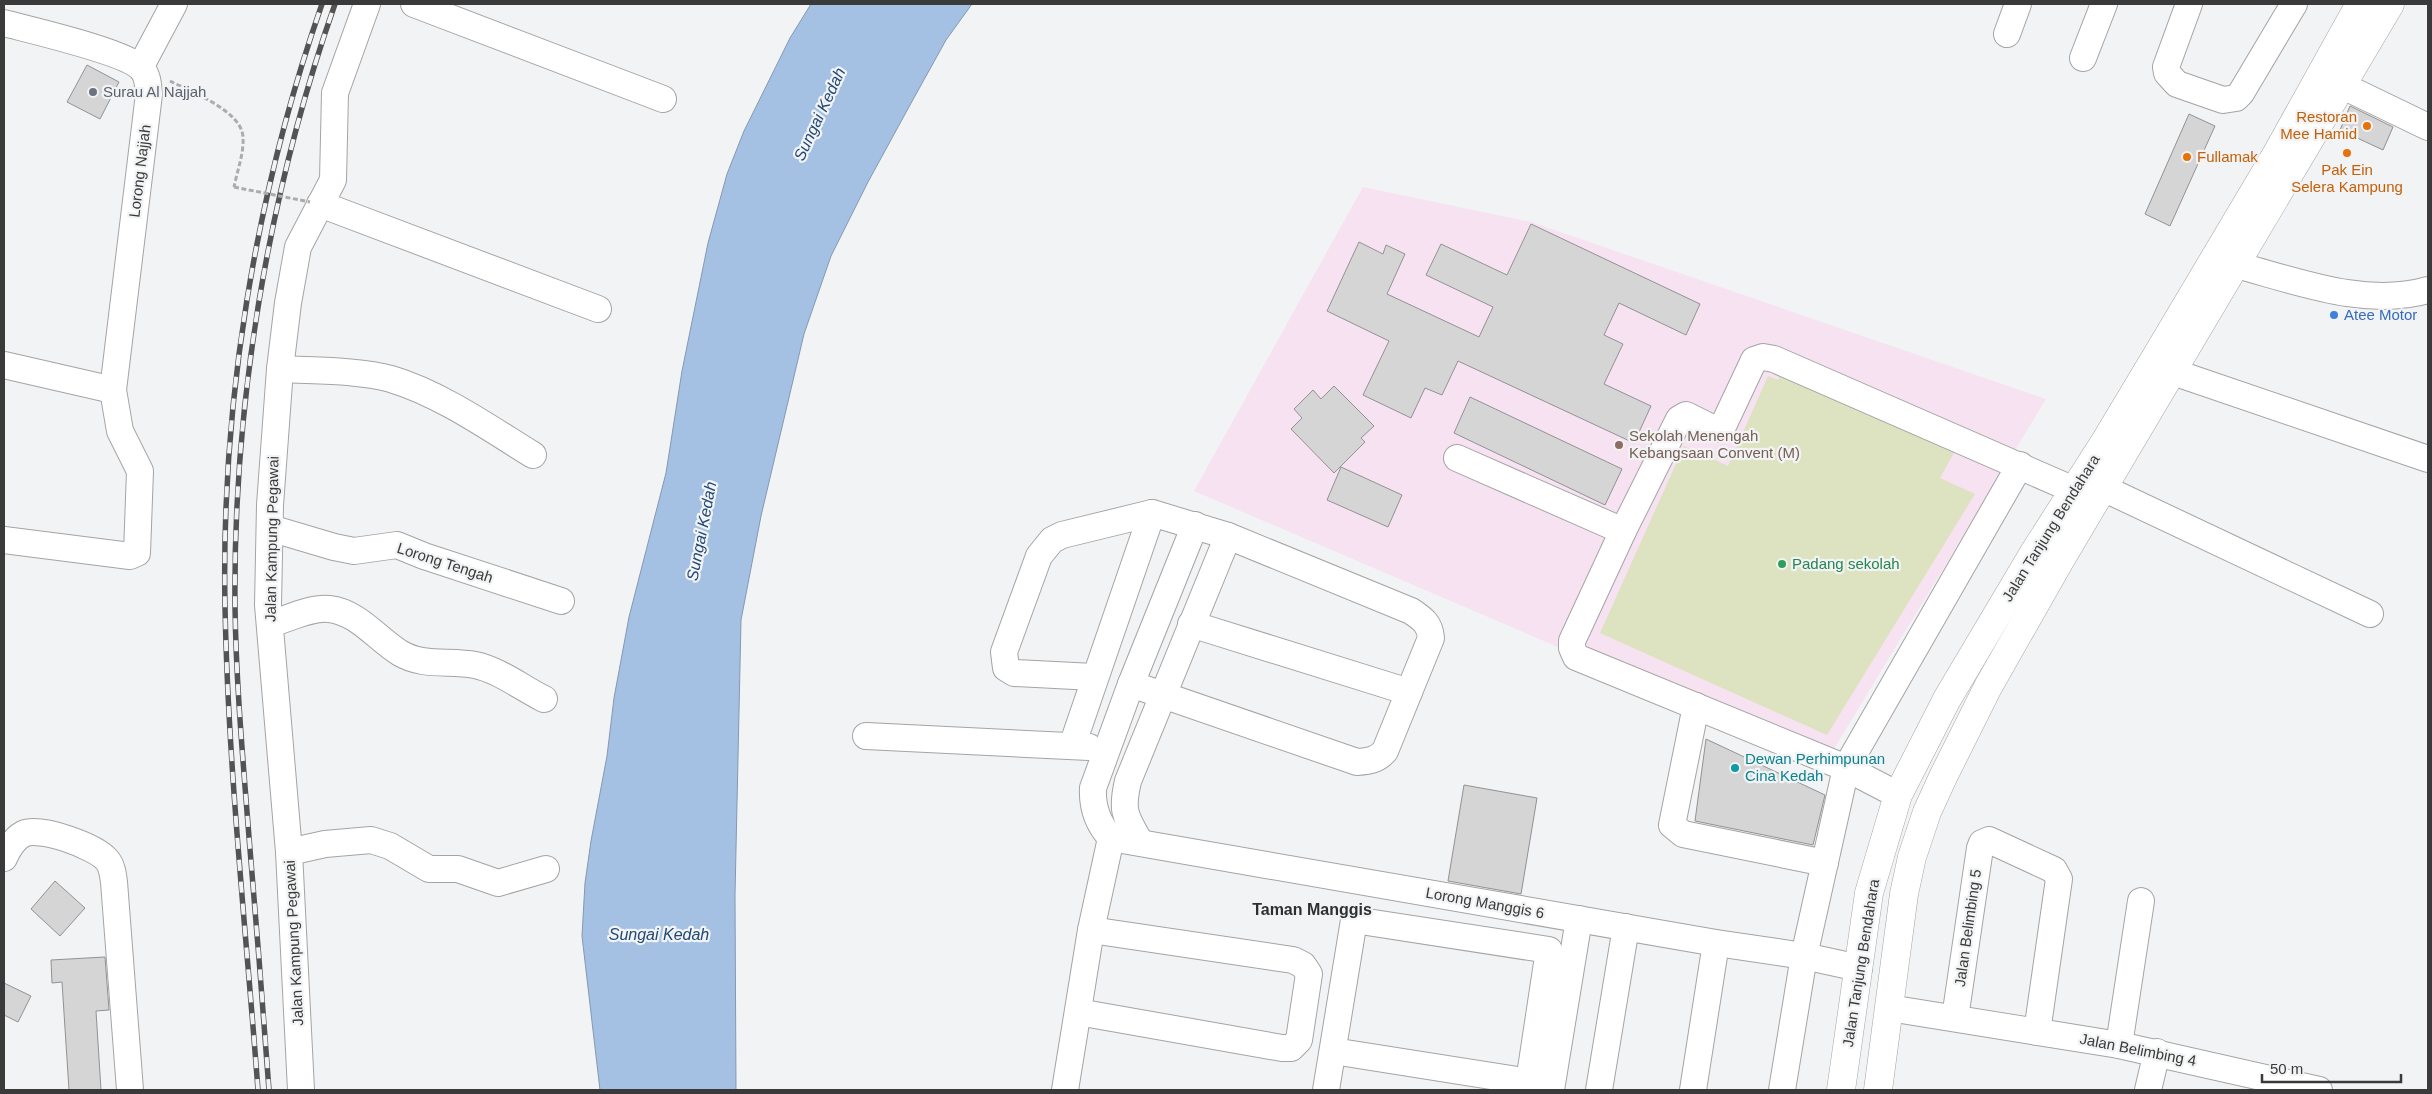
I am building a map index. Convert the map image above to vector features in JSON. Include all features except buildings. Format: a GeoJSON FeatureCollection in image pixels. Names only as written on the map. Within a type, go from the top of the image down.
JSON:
{"type":"FeatureCollection","features":[{"type":"Feature","properties":{"kind":"main road"},"geometry":{"type":"LineString","coordinates":[[2337,44],[2344,19],[2342,4]]}},
{"type":"Feature","properties":{"kind":"main road","name":"Jalan Tanjung Bendahara"},"geometry":{"type":"LineString","coordinates":[[1842,1090],[1869,893],[1898,795],[1947,700],[2035,551],[2141,383],[2276,155],[2360,4]]}},
{"type":"Feature","properties":{"kind":"main road","name":"Jalan Tanjung Bendahara"},"geometry":{"type":"LineString","coordinates":[[1878,1090],[1904,894],[1912,857],[1927,812],[1988,687],[2103,488],[2343,86],[2383,6]]}},
{"type":"Feature","properties":{"kind":"street"},"geometry":{"type":"LineString","coordinates":[[4,23],[122,56],[142,68],[174,4]]}},
{"type":"Feature","properties":{"kind":"street","name":"Jalan Kampung Pegawai"},"geometry":{"type":"LineString","coordinates":[[301,1090],[289,852],[270,624],[270,528],[280,369],[288,303],[298,247],[315,203],[333,180],[335,93],[368,4]]}},
{"type":"Feature","properties":{"kind":"street"},"geometry":{"type":"LineString","coordinates":[[414,4],[663,99]]}},
{"type":"Feature","properties":{"kind":"street"},"geometry":{"type":"LineString","coordinates":[[2007,34],[2018,4]]}},
{"type":"Feature","properties":{"kind":"street"},"geometry":{"type":"LineString","coordinates":[[2083,58],[2104,4]]}},
{"type":"Feature","properties":{"kind":"street"},"geometry":{"type":"LineString","coordinates":[[2189,4],[2166,66],[2167,73],[2177,84],[2223,100],[2236,98],[2294,4]]}},
{"type":"Feature","properties":{"kind":"street","name":"Lorong Najjah"},"geometry":{"type":"LineString","coordinates":[[4,540],[130,556],[137,553],[140,471],[120,431],[113,390],[149,94],[148,80],[142,68]]}},
{"type":"Feature","properties":{"kind":"street"},"geometry":{"type":"LineString","coordinates":[[2343,86],[2428,127]]}},
{"type":"Feature","properties":{"kind":"street"},"geometry":{"type":"LineString","coordinates":[[315,203],[598,309]]}},
{"type":"Feature","properties":{"kind":"street"},"geometry":{"type":"LineString","coordinates":[[2236,265],[2352,294],[2386,296],[2413,294],[2428,290]]}},
{"type":"Feature","properties":{"kind":"street"},"geometry":{"type":"LineString","coordinates":[[1898,795],[1846,768],[1576,657],[1572,648],[1572,641],[1623,531],[1679,419],[1686,415],[1714,429],[1723,426],[1754,360],[1763,357],[1774,359],[2074,490]]}},
{"type":"Feature","properties":{"kind":"street"},"geometry":{"type":"LineString","coordinates":[[4,365],[113,390]]}},
{"type":"Feature","properties":{"kind":"street"},"geometry":{"type":"LineString","coordinates":[[280,369],[342,372],[396,381],[452,406],[533,455]]}},
{"type":"Feature","properties":{"kind":"street"},"geometry":{"type":"LineString","coordinates":[[2173,372],[2428,458]]}},
{"type":"Feature","properties":{"kind":"street"},"geometry":{"type":"LineString","coordinates":[[1456,458],[1623,531]]}},
{"type":"Feature","properties":{"kind":"street"},"geometry":{"type":"LineString","coordinates":[[1782,1090],[1804,956],[1846,768],[2020,465]]}},
{"type":"Feature","properties":{"kind":"street"},"geometry":{"type":"LineString","coordinates":[[2103,488],[2370,614]]}},
{"type":"Feature","properties":{"kind":"street"},"geometry":{"type":"LineString","coordinates":[[1072,746],[1094,677],[1152,513]]}},
{"type":"Feature","properties":{"kind":"street"},"geometry":{"type":"LineString","coordinates":[[1094,677],[1014,672],[1006,668],[1004,652],[1039,556],[1052,540],[1062,535],[1152,513],[1228,536],[1411,611],[1423,619],[1430,628],[1431,638],[1385,751],[1379,758],[1358,762],[1161,696],[1131,684]]}},
{"type":"Feature","properties":{"kind":"street"},"geometry":{"type":"LineString","coordinates":[[1065,1090],[1092,930],[1111,838],[1103,830],[1097,817],[1093,788],[1131,684],[1195,525]]}},
{"type":"Feature","properties":{"kind":"street","name":"Lorong Tengah"},"geometry":{"type":"LineString","coordinates":[[270,528],[334,547],[354,550],[397,545],[424,556],[561,601]]}},
{"type":"Feature","properties":{"kind":"street"},"geometry":{"type":"LineString","coordinates":[[1140,842],[1127,820],[1123,803],[1128,781],[1190,624],[1228,536]]}},
{"type":"Feature","properties":{"kind":"street"},"geometry":{"type":"LineString","coordinates":[[270,624],[317,610],[337,610],[356,619],[408,656],[429,663],[476,666],[489,670],[544,699]]}},
{"type":"Feature","properties":{"kind":"street"},"geometry":{"type":"LineString","coordinates":[[1190,624],[1409,692]]}},
{"type":"Feature","properties":{"kind":"street"},"geometry":{"type":"LineString","coordinates":[[1696,706],[1672,825],[1683,834],[1825,863]]}},
{"type":"Feature","properties":{"kind":"street"},"geometry":{"type":"LineString","coordinates":[[866,736],[1107,748]]}},
{"type":"Feature","properties":{"kind":"street"},"geometry":{"type":"LineString","coordinates":[[4,858],[11,844],[24,834],[44,833],[70,841],[98,854],[106,859],[111,867],[114,882],[130,1090]]}},
{"type":"Feature","properties":{"kind":"street","name":"Lorong Manggis 6"},"geometry":{"type":"LineString","coordinates":[[1111,838],[1716,943],[1804,956],[1859,968]]}},
{"type":"Feature","properties":{"kind":"street"},"geometry":{"type":"LineString","coordinates":[[289,852],[325,844],[371,840],[390,846],[429,869],[458,869],[498,884],[546,869]]}},
{"type":"Feature","properties":{"kind":"street","name":"Jalan Belimbing 5"},"geometry":{"type":"LineString","coordinates":[[1955,1018],[1980,848],[1986,840],[1994,841],[2054,870],[2059,878],[2037,1032]]}},
{"type":"Feature","properties":{"kind":"street"},"geometry":{"type":"LineString","coordinates":[[2119,1044],[2141,901]]}},
{"type":"Feature","properties":{"kind":"street"},"geometry":{"type":"LineString","coordinates":[[1536,1087],[1579,919]]}},
{"type":"Feature","properties":{"kind":"street"},"geometry":{"type":"LineString","coordinates":[[1326,1090],[1354,920],[1549,950],[1536,1087]]}},
{"type":"Feature","properties":{"kind":"street"},"geometry":{"type":"LineString","coordinates":[[1599,1090],[1626,927]]}},
{"type":"Feature","properties":{"kind":"street"},"geometry":{"type":"LineString","coordinates":[[1078,1012],[1282,1048],[1291,1048],[1299,1040],[1308,974],[1303,965],[1293,960],[1092,930]]}},
{"type":"Feature","properties":{"kind":"street"},"geometry":{"type":"LineString","coordinates":[[1692,1090],[1716,943]]}},
{"type":"Feature","properties":{"kind":"street","name":"Jalan Belimbing 4"},"geometry":{"type":"LineString","coordinates":[[1888,1008],[2119,1044],[2320,1090]]}},
{"type":"Feature","properties":{"kind":"street"},"geometry":{"type":"LineString","coordinates":[[1332,1051],[1536,1087]]}},
{"type":"Feature","properties":{"kind":"street"},"geometry":{"type":"LineString","coordinates":[[2148,1090],[2157,1052]]}},
{"type":"Feature","properties":{"kind":"path"},"geometry":{"type":"LineString","coordinates":[[142,68],[228,111],[236,120],[244,136],[234,187],[315,203]]}},
{"type":"Feature","properties":{"kind":"shaded area","name":"Sekolah Menengah Kebangsaan Convent (M)"},"geometry":{"type":"Polygon","coordinates":[[[1363,187],[1531,222],[2046,399],[1826,762],[1194,491],[1363,187]]]}},
{"type":"Feature","properties":{"kind":"green space","name":"Padang sekolah"},"geometry":{"type":"Polygon","coordinates":[[[1782,370],[1956,449],[1940,478],[1975,494],[1827,735],[1600,633],[1684,446],[1728,466],[1768,376],[1778,380],[1782,370]]]}},
{"type":"Feature","properties":{"kind":"water","name":"Sungai Kedah"},"geometry":{"type":"Polygon","coordinates":[[[811,4],[972,4],[946,40],[868,182],[831,256],[804,334],[761,516],[741,620],[735,895],[736,1090],[600,1090],[582,936],[585,883],[607,756],[614,698],[629,617],[666,473],[682,371],[708,243],[727,174],[744,131],[790,38],[811,4]]]}},
{"type":"Feature","properties":{"kind":"railway"},"geometry":{"type":"LineString","coordinates":[[258,1090],[234,787],[227,666],[225,529],[229,453],[236,376],[261,225],[278,150],[298,77],[322,4]]}},
{"type":"Feature","properties":{"kind":"railway"},"geometry":{"type":"LineString","coordinates":[[269,1090],[237,664],[235,606],[236,530],[240,453],[259,300],[273,225],[311,76],[335,4]]}},
{"type":"Feature","properties":{"kind":"place","name":"Surau Al Najjah"},"geometry":{"type":"Point","coordinates":[93,92]}},
{"type":"Feature","properties":{"kind":"place","name":"Restoran Mee Hamid"},"geometry":{"type":"Point","coordinates":[2367,126]}},
{"type":"Feature","properties":{"kind":"place","name":"Pak Ein Selera Kampung"},"geometry":{"type":"Point","coordinates":[2347,153]}},
{"type":"Feature","properties":{"kind":"place","name":"Fullamak"},"geometry":{"type":"Point","coordinates":[2187,157]}},
{"type":"Feature","properties":{"kind":"place","name":"Atee Motor"},"geometry":{"type":"Point","coordinates":[2334,315]}},
{"type":"Feature","properties":{"kind":"place","name":"Sekolah Menengah Kebangsaan Convent (M)"},"geometry":{"type":"Point","coordinates":[1619,445]}},
{"type":"Feature","properties":{"kind":"place","name":"Padang sekolah"},"geometry":{"type":"Point","coordinates":[1782,564]}},
{"type":"Feature","properties":{"kind":"place","name":"Dewan Perhimpunan Cina Kedah"},"geometry":{"type":"Point","coordinates":[1735,768]}},
{"type":"Feature","properties":{"kind":"district","name":"Taman Manggis"},"geometry":{"type":"Point","coordinates":[1312,909]}}]}
